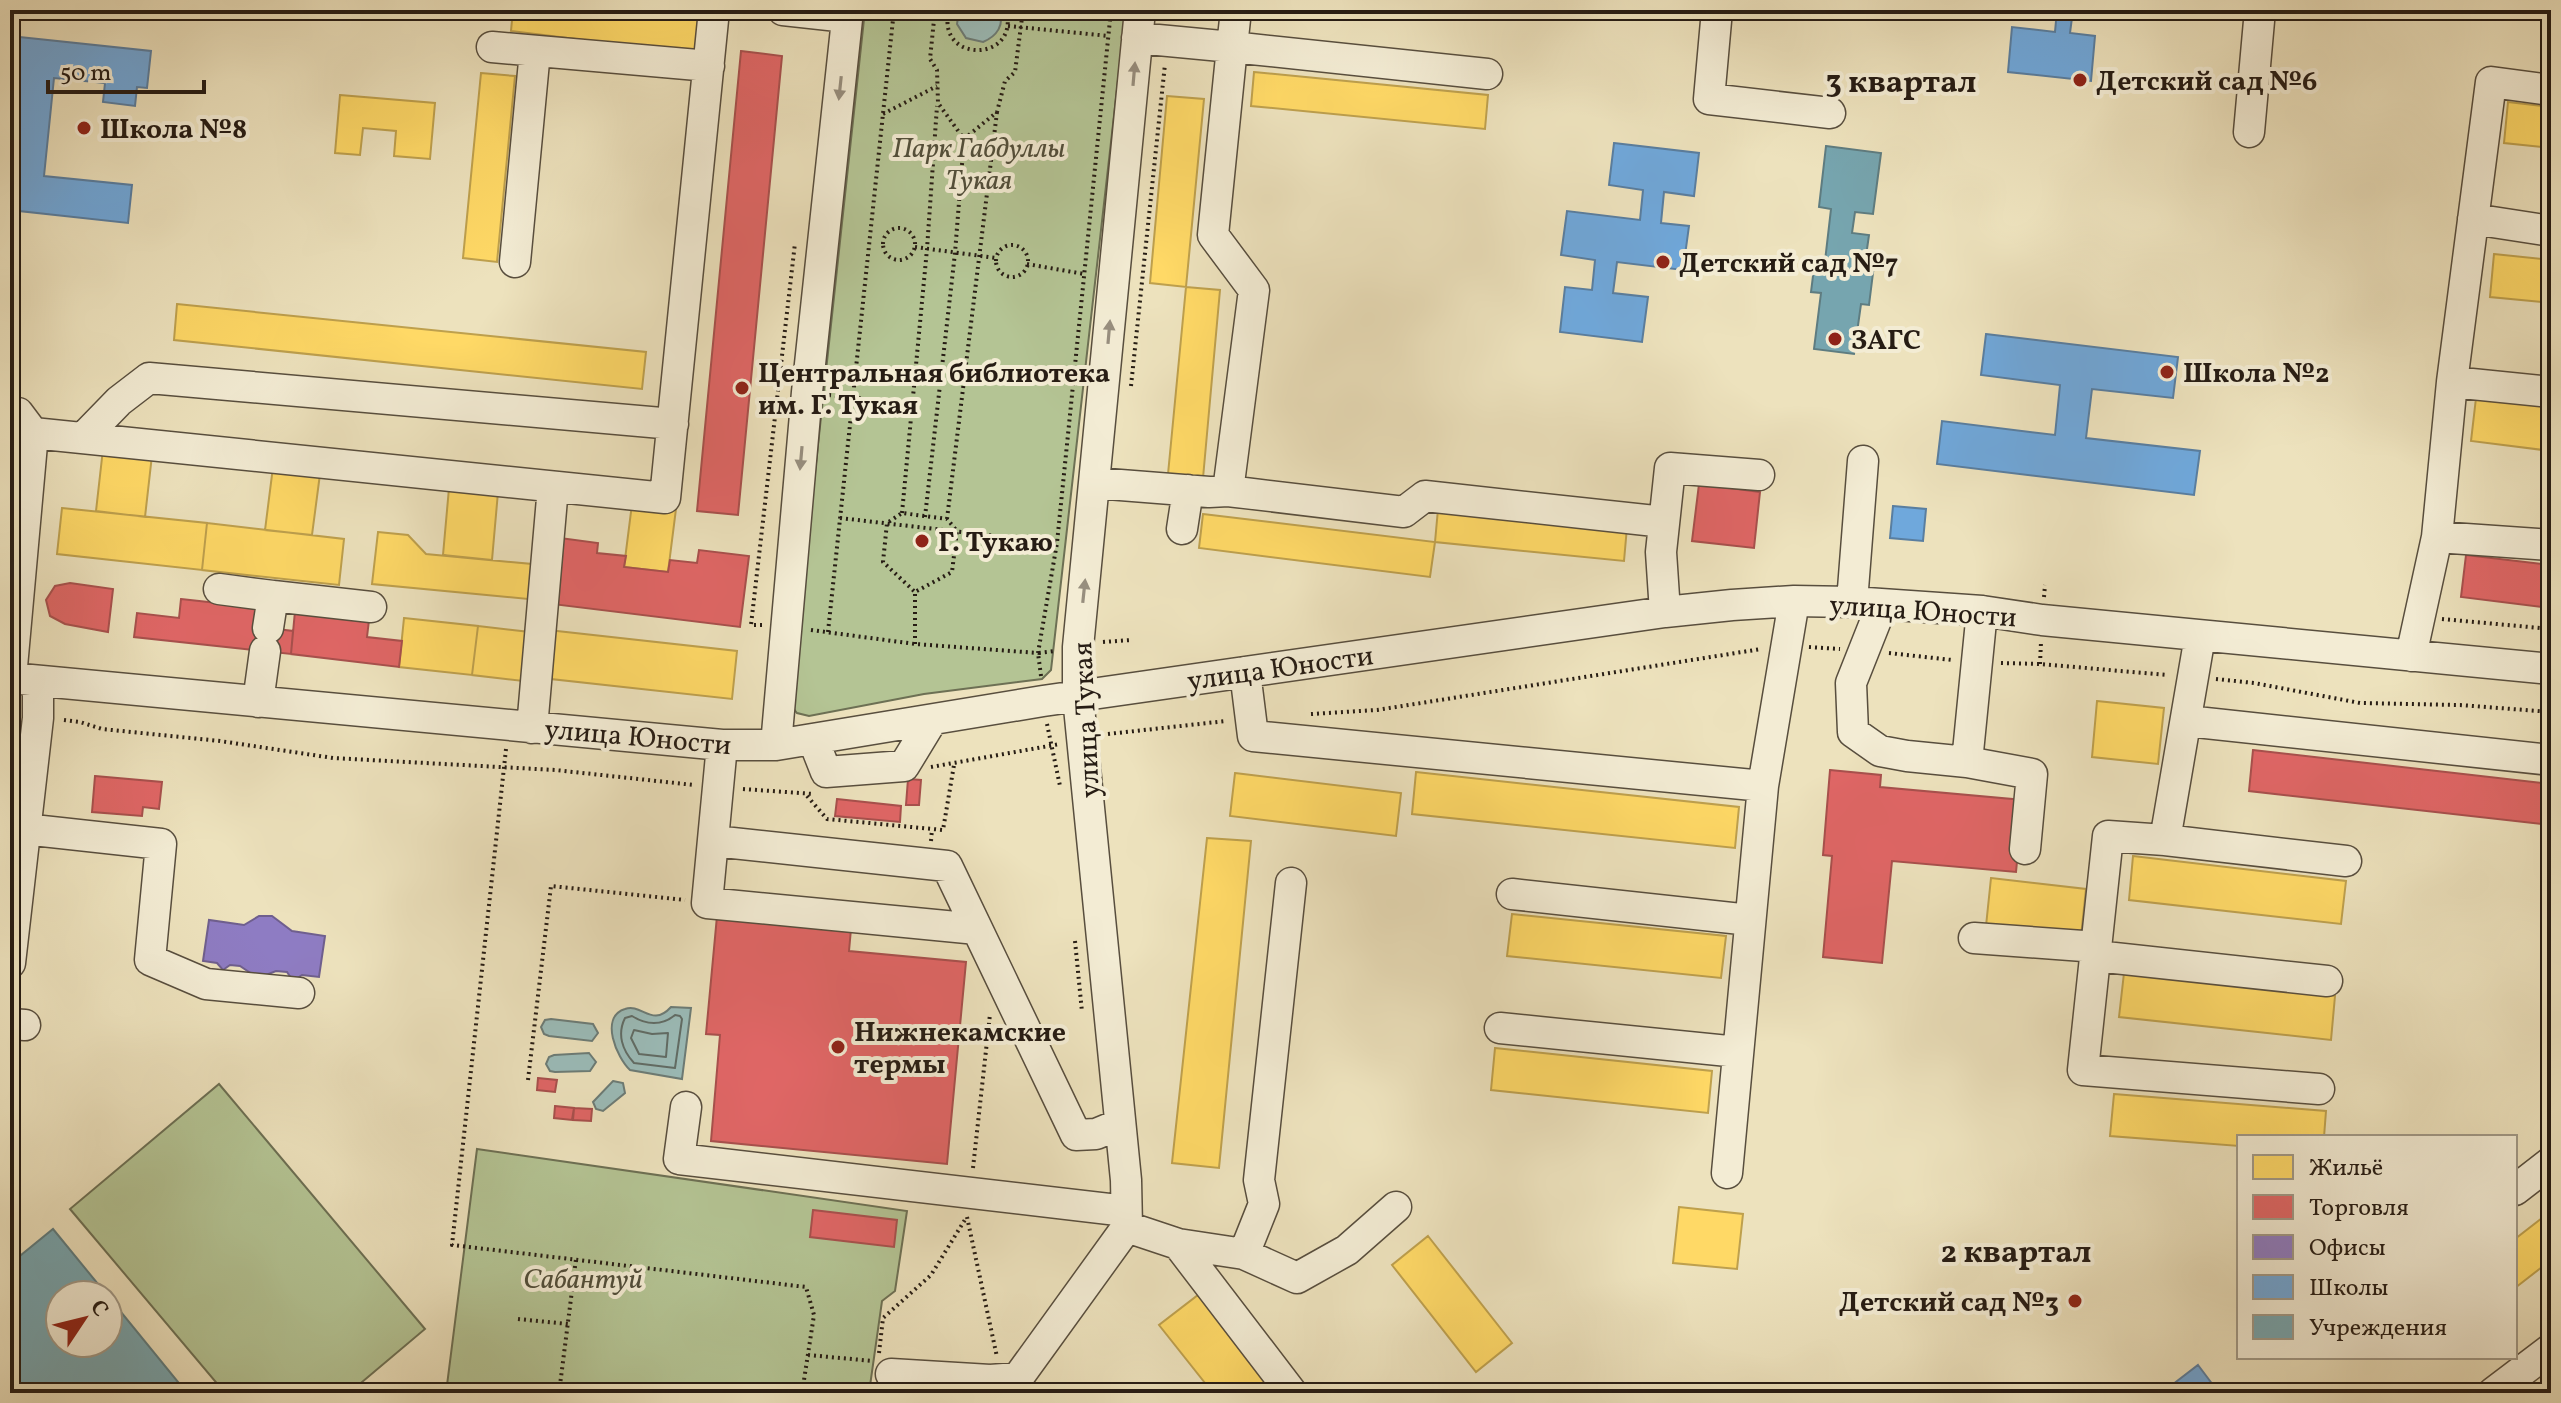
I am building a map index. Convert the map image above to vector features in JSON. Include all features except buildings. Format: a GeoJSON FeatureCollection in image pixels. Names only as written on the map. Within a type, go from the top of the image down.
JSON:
{"type":"FeatureCollection","features":[{"type":"Feature","properties":{"kind":"street"},"geometry":{"type":"LineString","coordinates":[[10,963],[38,718],[19,679],[18,416],[83,438],[665,498],[714,10]]}},
{"type":"Feature","properties":{"kind":"street"},"geometry":{"type":"LineString","coordinates":[[776,745],[785,627],[793,391],[848,13],[783,10]]}},
{"type":"Feature","properties":{"kind":"street"},"geometry":{"type":"LineString","coordinates":[[1228,491],[1254,290],[1213,235],[1236,10]]}},
{"type":"Feature","properties":{"kind":"street"},"geometry":{"type":"LineString","coordinates":[[1717,10],[1709,99],[1830,113]]}},
{"type":"Feature","properties":{"kind":"street"},"geometry":{"type":"LineString","coordinates":[[2249,132],[2260,10]]}},
{"type":"Feature","properties":{"kind":"street"},"geometry":{"type":"LineString","coordinates":[[1129,28],[1167,41],[1487,74]]}},
{"type":"Feature","properties":{"kind":"street","name":"улица Тукая"},"geometry":{"type":"LineString","coordinates":[[1127,1219],[1078,697],[1078,647],[1095,483],[1129,28]]}},
{"type":"Feature","properties":{"kind":"street"},"geometry":{"type":"LineString","coordinates":[[492,47],[709,66]]}},
{"type":"Feature","properties":{"kind":"street"},"geometry":{"type":"LineString","coordinates":[[515,262],[535,51]]}},
{"type":"Feature","properties":{"kind":"street"},"geometry":{"type":"LineString","coordinates":[[2411,656],[2437,537],[2452,382],[2491,82],[2551,90]]}},
{"type":"Feature","properties":{"kind":"street"},"geometry":{"type":"LineString","coordinates":[[2473,219],[2551,231]]}},
{"type":"Feature","properties":{"kind":"street"},"geometry":{"type":"LineString","coordinates":[[83,438],[119,401],[149,378],[673,424]]}},
{"type":"Feature","properties":{"kind":"street"},"geometry":{"type":"LineString","coordinates":[[2452,382],[2551,392]]}},
{"type":"Feature","properties":{"kind":"street"},"geometry":{"type":"LineString","coordinates":[[1863,461],[1867,604],[1851,683],[1853,732],[1880,751],[2032,774],[2025,849]]}},
{"type":"Feature","properties":{"kind":"street"},"geometry":{"type":"LineString","coordinates":[[1665,612],[1661,552],[1670,468],[1759,475]]}},
{"type":"Feature","properties":{"kind":"street"},"geometry":{"type":"LineString","coordinates":[[1095,483],[1228,491],[1404,512],[1425,496],[1664,522]]}},
{"type":"Feature","properties":{"kind":"street"},"geometry":{"type":"LineString","coordinates":[[520,727],[553,487]]}},
{"type":"Feature","properties":{"kind":"street"},"geometry":{"type":"LineString","coordinates":[[1182,529],[1188,490]]}},
{"type":"Feature","properties":{"kind":"street"},"geometry":{"type":"LineString","coordinates":[[2437,537],[2551,545]]}},
{"type":"Feature","properties":{"kind":"street"},"geometry":{"type":"LineString","coordinates":[[219,589],[371,607]]}},
{"type":"Feature","properties":{"kind":"street"},"geometry":{"type":"LineString","coordinates":[[258,702],[273,596]]}},
{"type":"Feature","properties":{"kind":"street"},"geometry":{"type":"LineString","coordinates":[[1727,1173],[1763,786],[1794,601]]}},
{"type":"Feature","properties":{"kind":"street","name":"улица Юности"},"geometry":{"type":"LineString","coordinates":[[19,679],[722,745],[776,745],[1245,672],[1665,612],[1794,601],[1982,611],[2042,620],[2551,669]]}},
{"type":"Feature","properties":{"kind":"street"},"geometry":{"type":"LineString","coordinates":[[1967,762],[1982,611]]}},
{"type":"Feature","properties":{"kind":"street"},"geometry":{"type":"LineString","coordinates":[[2165,840],[2200,636]]}},
{"type":"Feature","properties":{"kind":"street"},"geometry":{"type":"LineString","coordinates":[[1245,672],[1253,736],[1763,786]]}},
{"type":"Feature","properties":{"kind":"street"},"geometry":{"type":"LineString","coordinates":[[813,739],[826,772],[904,766],[932,720]]}},
{"type":"Feature","properties":{"kind":"street"},"geometry":{"type":"LineString","coordinates":[[2187,721],[2551,760]]}},
{"type":"Feature","properties":{"kind":"street"},"geometry":{"type":"LineString","coordinates":[[722,745],[707,903],[977,929]]}},
{"type":"Feature","properties":{"kind":"street"},"geometry":{"type":"LineString","coordinates":[[24,829],[161,844],[150,960],[206,984],[299,993]]}},
{"type":"Feature","properties":{"kind":"street"},"geometry":{"type":"LineString","coordinates":[[2319,1089],[2083,1070],[2108,836],[2346,861]]}},
{"type":"Feature","properties":{"kind":"street"},"geometry":{"type":"LineString","coordinates":[[714,841],[947,866],[1076,1135],[1096,1134],[1120,1124]]}},
{"type":"Feature","properties":{"kind":"street"},"geometry":{"type":"LineString","coordinates":[[1244,1254],[1264,1204],[1259,1180],[1291,883]]}},
{"type":"Feature","properties":{"kind":"street"},"geometry":{"type":"LineString","coordinates":[[1512,894],[1750,920]]}},
{"type":"Feature","properties":{"kind":"street"},"geometry":{"type":"LineString","coordinates":[[1974,938],[2327,981]]}},
{"type":"Feature","properties":{"kind":"street"},"geometry":{"type":"LineString","coordinates":[[1500,1028],[1738,1052]]}},
{"type":"Feature","properties":{"kind":"street"},"geometry":{"type":"LineString","coordinates":[[686,1107],[679,1159],[969,1204],[1127,1219],[1178,1244],[1244,1254],[1297,1278],[1347,1250],[1396,1207]]}},
{"type":"Feature","properties":{"kind":"street"},"geometry":{"type":"LineString","coordinates":[[2517,1188],[2551,1162]]}},
{"type":"Feature","properties":{"kind":"street"},"geometry":{"type":"LineString","coordinates":[[891,1374],[1005,1384],[1127,1219]]}},
{"type":"Feature","properties":{"kind":"street"},"geometry":{"type":"LineString","coordinates":[[1178,1244],[1292,1393]]}},
{"type":"Feature","properties":{"kind":"street"},"geometry":{"type":"LineString","coordinates":[[2493,1393],[2551,1349]]}},
{"type":"Feature","properties":{"kind":"path"},"geometry":{"type":"LineString","coordinates":[[828,632],[894,10]]}},
{"type":"Feature","properties":{"kind":"path"},"geometry":{"type":"LineString","coordinates":[[917,10],[948,12],[947,26],[952,37],[972,51],[984,51],[1004,37],[1008,26],[1006,10]]}},
{"type":"Feature","properties":{"kind":"path"},"geometry":{"type":"LineString","coordinates":[[947,519],[997,112],[1005,81],[1015,72],[1023,10]]}},
{"type":"Feature","properties":{"kind":"path"},"geometry":{"type":"LineString","coordinates":[[1111,10],[1129,28]]}},
{"type":"Feature","properties":{"kind":"path"},"geometry":{"type":"LineString","coordinates":[[902,513],[938,103],[937,70],[930,59],[935,11]]}},
{"type":"Feature","properties":{"kind":"path"},"geometry":{"type":"LineString","coordinates":[[1008,26],[1129,28]]}},
{"type":"Feature","properties":{"kind":"path"},"geometry":{"type":"LineString","coordinates":[[796,238],[793,391],[751,625],[915,644],[1038,653],[1057,543],[1084,274],[1129,28]]}},
{"type":"Feature","properties":{"kind":"path"},"geometry":{"type":"LineString","coordinates":[[1131,390],[1167,41]]}},
{"type":"Feature","properties":{"kind":"path"},"geometry":{"type":"LineString","coordinates":[[883,114],[937,86]]}},
{"type":"Feature","properties":{"kind":"path"},"geometry":{"type":"LineString","coordinates":[[925,517],[955,253],[964,139],[938,103]]}},
{"type":"Feature","properties":{"kind":"path"},"geometry":{"type":"LineString","coordinates":[[964,139],[997,112]]}},
{"type":"Feature","properties":{"kind":"path"},"geometry":{"type":"LineString","coordinates":[[902,228],[913,235],[915,247],[908,258],[896,260],[885,253],[883,241],[890,230],[902,228]]}},
{"type":"Feature","properties":{"kind":"path"},"geometry":{"type":"LineString","coordinates":[[869,239],[883,241]]}},
{"type":"Feature","properties":{"kind":"path"},"geometry":{"type":"LineString","coordinates":[[1015,245],[1025,251],[1027,264],[1021,274],[1008,277],[998,270],[996,258],[1003,247],[1015,245]]}},
{"type":"Feature","properties":{"kind":"path"},"geometry":{"type":"LineString","coordinates":[[915,247],[996,258]]}},
{"type":"Feature","properties":{"kind":"path"},"geometry":{"type":"LineString","coordinates":[[1027,264],[1084,274]]}},
{"type":"Feature","properties":{"kind":"path"},"geometry":{"type":"LineString","coordinates":[[793,391],[910,404]]}},
{"type":"Feature","properties":{"kind":"path"},"geometry":{"type":"LineString","coordinates":[[887,523],[902,513],[947,519],[957,531],[952,572],[915,592]]}},
{"type":"Feature","properties":{"kind":"path"},"geometry":{"type":"LineString","coordinates":[[840,518],[1057,543]]}},
{"type":"Feature","properties":{"kind":"path"},"geometry":{"type":"LineString","coordinates":[[887,523],[883,562],[915,592],[915,644]]}},
{"type":"Feature","properties":{"kind":"path"},"geometry":{"type":"LineString","coordinates":[[2438,618],[2551,629]]}},
{"type":"Feature","properties":{"kind":"path"},"geometry":{"type":"LineString","coordinates":[[38,718],[333,758],[555,770],[817,794]]}},
{"type":"Feature","properties":{"kind":"path"},"geometry":{"type":"LineString","coordinates":[[520,727],[504,767],[452,1245],[806,1287],[814,1315],[802,1393]]}},
{"type":"Feature","properties":{"kind":"path"},"geometry":{"type":"LineString","coordinates":[[806,795],[827,819],[943,830],[954,765],[926,769]]}},
{"type":"Feature","properties":{"kind":"path"},"geometry":{"type":"LineString","coordinates":[[528,1080],[551,886],[707,903]]}},
{"type":"Feature","properties":{"kind":"path"},"geometry":{"type":"LineString","coordinates":[[992,999],[969,1204],[999,1368],[1005,1384]]}},
{"type":"Feature","properties":{"kind":"path"},"geometry":{"type":"LineString","coordinates":[[808,1355],[878,1361],[883,1318],[931,1275],[969,1204]]}},
{"type":"Feature","properties":{"kind":"path"},"geometry":{"type":"LineString","coordinates":[[559,1393],[576,1259]]}},
{"type":"Feature","properties":{"kind":"path"},"geometry":{"type":"LineString","coordinates":[[518,1319],[568,1324]]}},
{"type":"Feature","properties":{"kind":"green space","name":"Парк Габдуллы Тукая"},"geometry":{"type":"Polygon","coordinates":[[[865,10],[1126,10],[1051,670],[1042,679],[924,694],[809,716],[797,713],[790,704],[865,10]]]}},
{"type":"Feature","properties":{"kind":"green space"},"geometry":{"type":"Polygon","coordinates":[[[219,1084],[425,1329],[349,1393],[225,1393],[70,1209],[219,1084]]]}},
{"type":"Feature","properties":{"kind":"green space","name":"Сабантуй"},"geometry":{"type":"Polygon","coordinates":[[[477,1149],[907,1211],[895,1291],[882,1301],[869,1393],[446,1393],[477,1149]]]}},
{"type":"Feature","properties":{"kind":"water"},"geometry":{"type":"Polygon","coordinates":[[[959,10],[999,10],[1001,20],[998,29],[983,42],[966,38],[957,24],[959,10]]]}},
{"type":"Feature","properties":{"kind":"water"},"geometry":{"type":"Polygon","coordinates":[[[671,1007],[691,1008],[682,1079],[630,1070],[620,1057],[613,1038],[613,1020],[617,1013],[631,1008],[658,1015],[671,1007]]]}},
{"type":"Feature","properties":{"kind":"water"},"geometry":{"type":"Polygon","coordinates":[[[545,1020],[593,1024],[598,1033],[592,1041],[549,1036],[544,1034],[541,1027],[545,1020]]]}},
{"type":"Feature","properties":{"kind":"water"},"geometry":{"type":"Polygon","coordinates":[[[589,1053],[596,1062],[590,1071],[555,1072],[550,1071],[546,1064],[549,1057],[554,1055],[589,1053]]]}},
{"type":"Feature","properties":{"kind":"water"},"geometry":{"type":"Polygon","coordinates":[[[613,1081],[623,1083],[625,1093],[603,1111],[596,1109],[593,1102],[613,1081]]]}},
{"type":"Feature","properties":{"kind":"place","name":"Детский сад №6"},"geometry":{"type":"Point","coordinates":[2080,80]}},
{"type":"Feature","properties":{"kind":"place","name":"Школа №8"},"geometry":{"type":"Point","coordinates":[84,128]}},
{"type":"Feature","properties":{"kind":"place","name":"Детский сад №7"},"geometry":{"type":"Point","coordinates":[1663,262]}},
{"type":"Feature","properties":{"kind":"place","name":"ЗАГС"},"geometry":{"type":"Point","coordinates":[1835,339]}},
{"type":"Feature","properties":{"kind":"place","name":"Школа №2"},"geometry":{"type":"Point","coordinates":[2167,372]}},
{"type":"Feature","properties":{"kind":"place","name":"Центральная библиотека им. Г. Тукая"},"geometry":{"type":"Point","coordinates":[742,388]}},
{"type":"Feature","properties":{"kind":"place","name":"Г. Тукаю"},"geometry":{"type":"Point","coordinates":[922,541]}},
{"type":"Feature","properties":{"kind":"place","name":"Нижнекамские термы"},"geometry":{"type":"Point","coordinates":[838,1047]}},
{"type":"Feature","properties":{"kind":"place","name":"Детский сад №3"},"geometry":{"type":"Point","coordinates":[2075,1301]}},
{"type":"Feature","properties":{"kind":"district","name":"3 квартал"},"geometry":{"type":"Point","coordinates":[1901,81]}},
{"type":"Feature","properties":{"kind":"district","name":"2 квартал"},"geometry":{"type":"Point","coordinates":[2016,1251]}}]}
